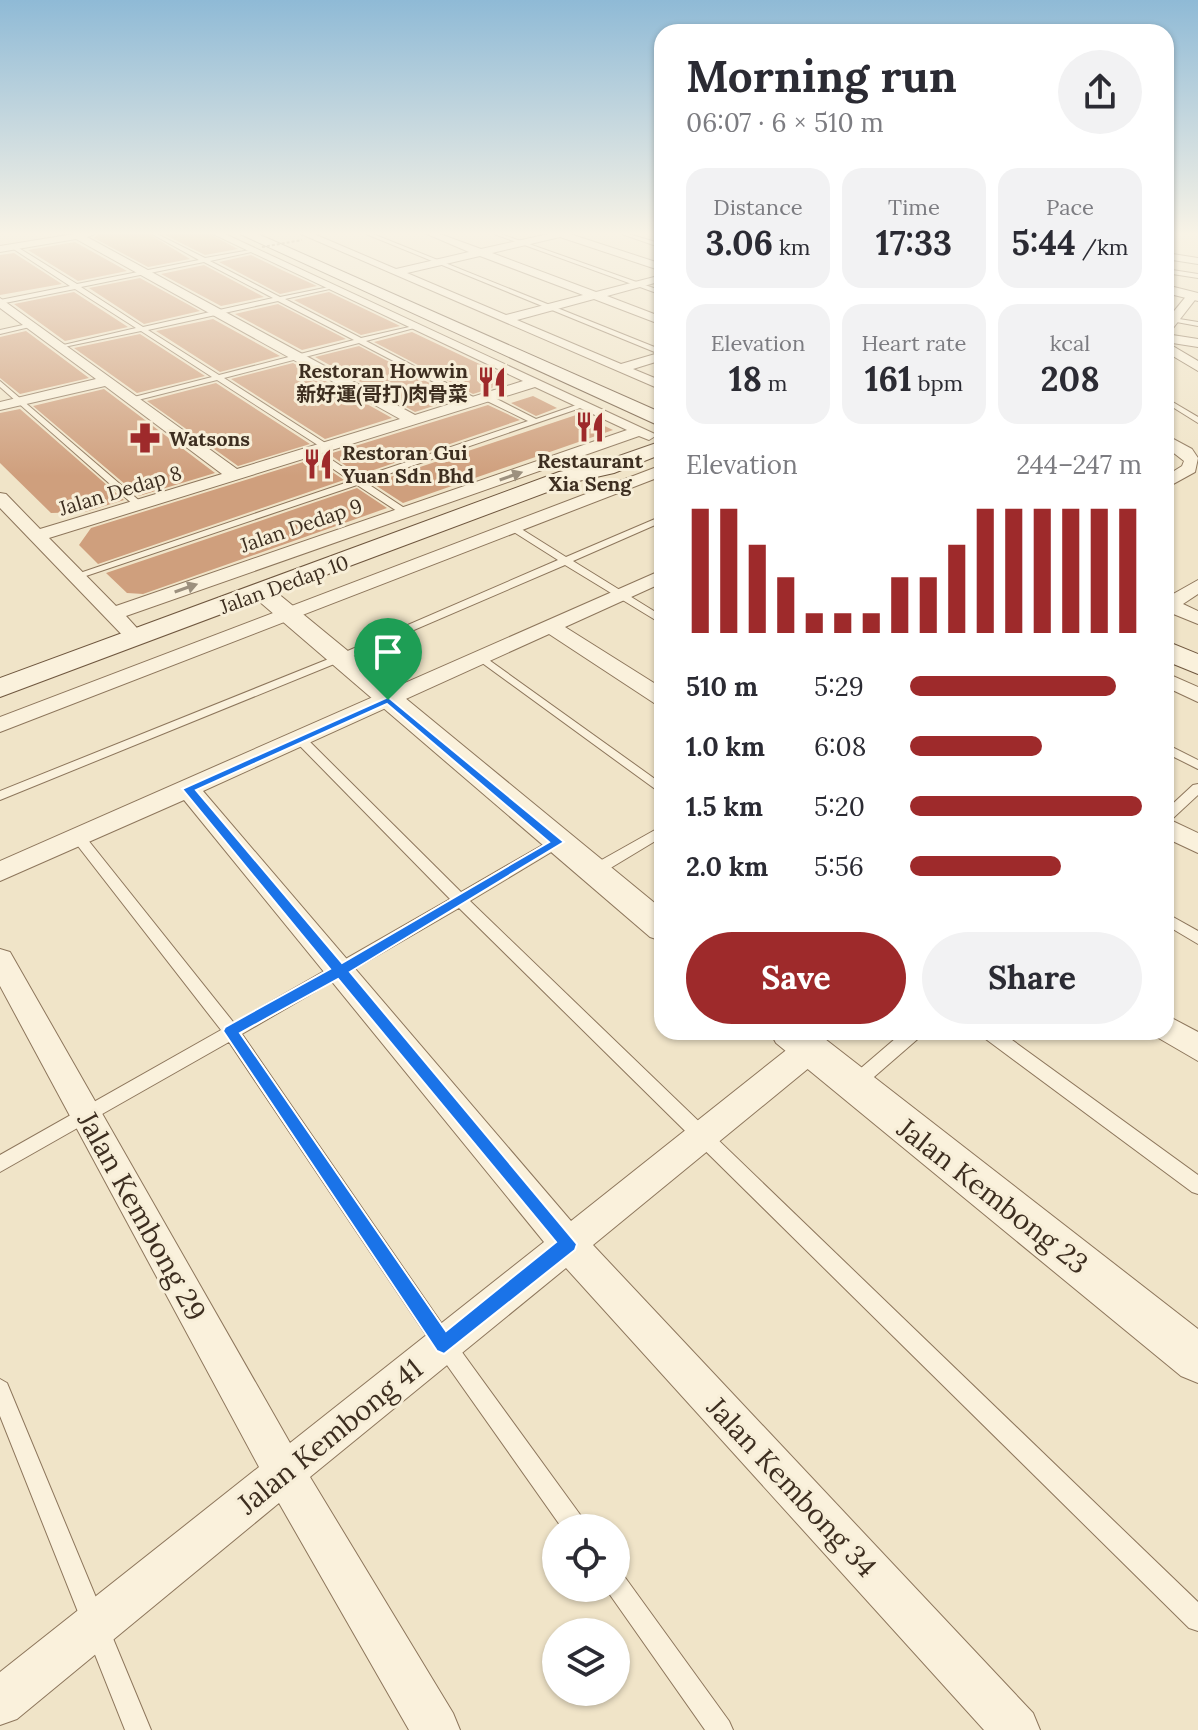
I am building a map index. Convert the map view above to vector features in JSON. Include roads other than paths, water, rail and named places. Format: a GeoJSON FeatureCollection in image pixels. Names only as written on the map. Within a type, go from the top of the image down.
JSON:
{"type":"FeatureCollection","features":[{"type":"Feature","properties":{"kind":"main road"},"geometry":{"type":"LineString","coordinates":[[411,315],[654,433]]}},
{"type":"Feature","properties":{"kind":"main road"},"geometry":{"type":"LineString","coordinates":[[439,315],[654,403]]}},
{"type":"Feature","properties":{"kind":"main road","name":"Jalan Dedap 10"},"geometry":{"type":"LineString","coordinates":[[0,688],[567,477],[606,468],[654,435]]}},
{"type":"Feature","properties":{"kind":"main road"},"geometry":{"type":"LineString","coordinates":[[1174,620],[1198,643]]}},
{"type":"Feature","properties":{"kind":"main road"},"geometry":{"type":"LineString","coordinates":[[1174,654],[1198,665]]}},
{"type":"Feature","properties":{"kind":"street"},"geometry":{"type":"LineString","coordinates":[[18,315],[236,476]]}},
{"type":"Feature","properties":{"kind":"street"},"geometry":{"type":"LineString","coordinates":[[220,315],[415,421]]}},
{"type":"Feature","properties":{"kind":"street"},"geometry":{"type":"LineString","coordinates":[[392,315],[585,405],[654,433]]}},
{"type":"Feature","properties":{"kind":"street"},"geometry":{"type":"LineString","coordinates":[[495,315],[654,382]]}},
{"type":"Feature","properties":{"kind":"street"},"geometry":{"type":"LineString","coordinates":[[505,319],[521,315]]}},
{"type":"Feature","properties":{"kind":"street"},"geometry":{"type":"LineString","coordinates":[[1174,339],[1198,343]]}},
{"type":"Feature","properties":{"kind":"street"},"geometry":{"type":"LineString","coordinates":[[1174,351],[1198,367]]}},
{"type":"Feature","properties":{"kind":"street"},"geometry":{"type":"LineString","coordinates":[[621,368],[654,357]]}},
{"type":"Feature","properties":{"kind":"street"},"geometry":{"type":"LineString","coordinates":[[0,406],[107,381]]}},
{"type":"Feature","properties":{"kind":"street","name":"Jalan Dedap 8"},"geometry":{"type":"LineString","coordinates":[[37,536],[536,382]]}},
{"type":"Feature","properties":{"kind":"street","name":"Jalan Dedap 9"},"geometry":{"type":"LineString","coordinates":[[112,614],[406,513],[654,435]]}},
{"type":"Feature","properties":{"kind":"street"},"geometry":{"type":"LineString","coordinates":[[1174,445],[1186,452],[1192,461],[1189,469],[1174,476]]}},
{"type":"Feature","properties":{"kind":"street"},"geometry":{"type":"LineString","coordinates":[[0,725],[654,473]]}},
{"type":"Feature","properties":{"kind":"street"},"geometry":{"type":"LineString","coordinates":[[2,503],[136,638]]}},
{"type":"Feature","properties":{"kind":"street"},"geometry":{"type":"LineString","coordinates":[[0,872],[654,579]]}},
{"type":"Feature","properties":{"kind":"street"},"geometry":{"type":"LineString","coordinates":[[1174,607],[1198,586]]}},
{"type":"Feature","properties":{"kind":"street"},"geometry":{"type":"LineString","coordinates":[[262,592],[654,921]]}},
{"type":"Feature","properties":{"kind":"street"},"geometry":{"type":"LineString","coordinates":[[1174,614],[1198,618]]}},
{"type":"Feature","properties":{"kind":"street"},"geometry":{"type":"LineString","coordinates":[[552,627],[654,693]]}},
{"type":"Feature","properties":{"kind":"street"},"geometry":{"type":"LineString","coordinates":[[1174,683],[1198,695]]}},
{"type":"Feature","properties":{"kind":"street","name":"Jalan Kembong 34"},"geometry":{"type":"LineString","coordinates":[[188,789],[568,1244],[1016,1730]]}},
{"type":"Feature","properties":{"kind":"street"},"geometry":{"type":"LineString","coordinates":[[1174,831],[1198,844]]}},
{"type":"Feature","properties":{"kind":"street","name":"Jalan Kembong 29"},"geometry":{"type":"LineString","coordinates":[[0,960],[284,1472],[436,1730]]}},
{"type":"Feature","properties":{"kind":"street"},"geometry":{"type":"LineString","coordinates":[[1174,1032],[1198,1048]]}},
{"type":"Feature","properties":{"kind":"street","name":"Jalan Kembong 41"},"geometry":{"type":"LineString","coordinates":[[0,1702],[704,1135],[799,1041]]}},
{"type":"Feature","properties":{"kind":"street","name":"Jalan Kembong 23"},"geometry":{"type":"LineString","coordinates":[[799,1041],[1198,1359]]}},
{"type":"Feature","properties":{"kind":"lane"},"geometry":{"type":"LineString","coordinates":[[120,315],[218,378],[406,513]]}},
{"type":"Feature","properties":{"kind":"lane"},"geometry":{"type":"LineString","coordinates":[[61,347],[209,315]]}},
{"type":"Feature","properties":{"kind":"lane"},"geometry":{"type":"LineString","coordinates":[[310,315],[482,400],[536,422]]}},
{"type":"Feature","properties":{"kind":"lane"},"geometry":{"type":"LineString","coordinates":[[568,315],[654,351]]}},
{"type":"Feature","properties":{"kind":"lane"},"geometry":{"type":"LineString","coordinates":[[1174,324],[1198,324]]}},
{"type":"Feature","properties":{"kind":"lane"},"geometry":{"type":"LineString","coordinates":[[0,332],[32,325]]}},
{"type":"Feature","properties":{"kind":"lane"},"geometry":{"type":"LineString","coordinates":[[133,400],[416,326]]}},
{"type":"Feature","properties":{"kind":"lane"},"geometry":{"type":"LineString","coordinates":[[0,383],[139,505]]}},
{"type":"Feature","properties":{"kind":"lane"},"geometry":{"type":"LineString","coordinates":[[76,576],[585,405]]}},
{"type":"Feature","properties":{"kind":"lane"},"geometry":{"type":"LineString","coordinates":[[1174,405],[1198,421]]}},
{"type":"Feature","properties":{"kind":"lane"},"geometry":{"type":"LineString","coordinates":[[0,796],[340,658],[654,522]]}},
{"type":"Feature","properties":{"kind":"lane"},"geometry":{"type":"LineString","coordinates":[[512,527],[654,616]]}},
{"type":"Feature","properties":{"kind":"lane"},"geometry":{"type":"LineString","coordinates":[[482,658],[654,784]]}},
{"type":"Feature","properties":{"kind":"lane"},"geometry":{"type":"LineString","coordinates":[[300,739],[459,899],[1198,1619]]}},
{"type":"Feature","properties":{"kind":"lane"},"geometry":{"type":"LineString","coordinates":[[1174,752],[1198,765]]}},
{"type":"Feature","properties":{"kind":"lane"},"geometry":{"type":"LineString","coordinates":[[1174,810],[1198,788]]}},
{"type":"Feature","properties":{"kind":"lane"},"geometry":{"type":"LineString","coordinates":[[594,871],[654,836]]}},
{"type":"Feature","properties":{"kind":"lane"},"geometry":{"type":"LineString","coordinates":[[79,838],[231,1031],[444,1344],[566,1514]]}},
{"type":"Feature","properties":{"kind":"lane"},"geometry":{"type":"LineString","coordinates":[[0,1164],[340,971],[558,842]]}},
{"type":"Feature","properties":{"kind":"lane"},"geometry":{"type":"LineString","coordinates":[[1174,923],[1198,938]]}},
{"type":"Feature","properties":{"kind":"lane"},"geometry":{"type":"LineString","coordinates":[[853,1085],[905,1040]]}},
{"type":"Feature","properties":{"kind":"lane"},"geometry":{"type":"LineString","coordinates":[[1000,1040],[1198,1186]]}},
{"type":"Feature","properties":{"kind":"lane"},"geometry":{"type":"LineString","coordinates":[[0,1390],[138,1730]]}},
{"type":"Feature","properties":{"kind":"lane"},"geometry":{"type":"LineString","coordinates":[[629,1602],[720,1730]]}},
{"type":"Feature","properties":{"kind":"place","name":"Restoran Howwin 新好運(哥打)肉骨菜"},"geometry":{"type":"Point","coordinates":[492,382]}},
{"type":"Feature","properties":{"kind":"place","name":"Restaurant Xia Seng"},"geometry":{"type":"Point","coordinates":[590,427]}},
{"type":"Feature","properties":{"kind":"place","name":"Watsons"},"geometry":{"type":"Point","coordinates":[145,438]}},
{"type":"Feature","properties":{"kind":"place","name":"Restoran Gui Yuan Sdn Bhd"},"geometry":{"type":"Point","coordinates":[318,464]}}]}
